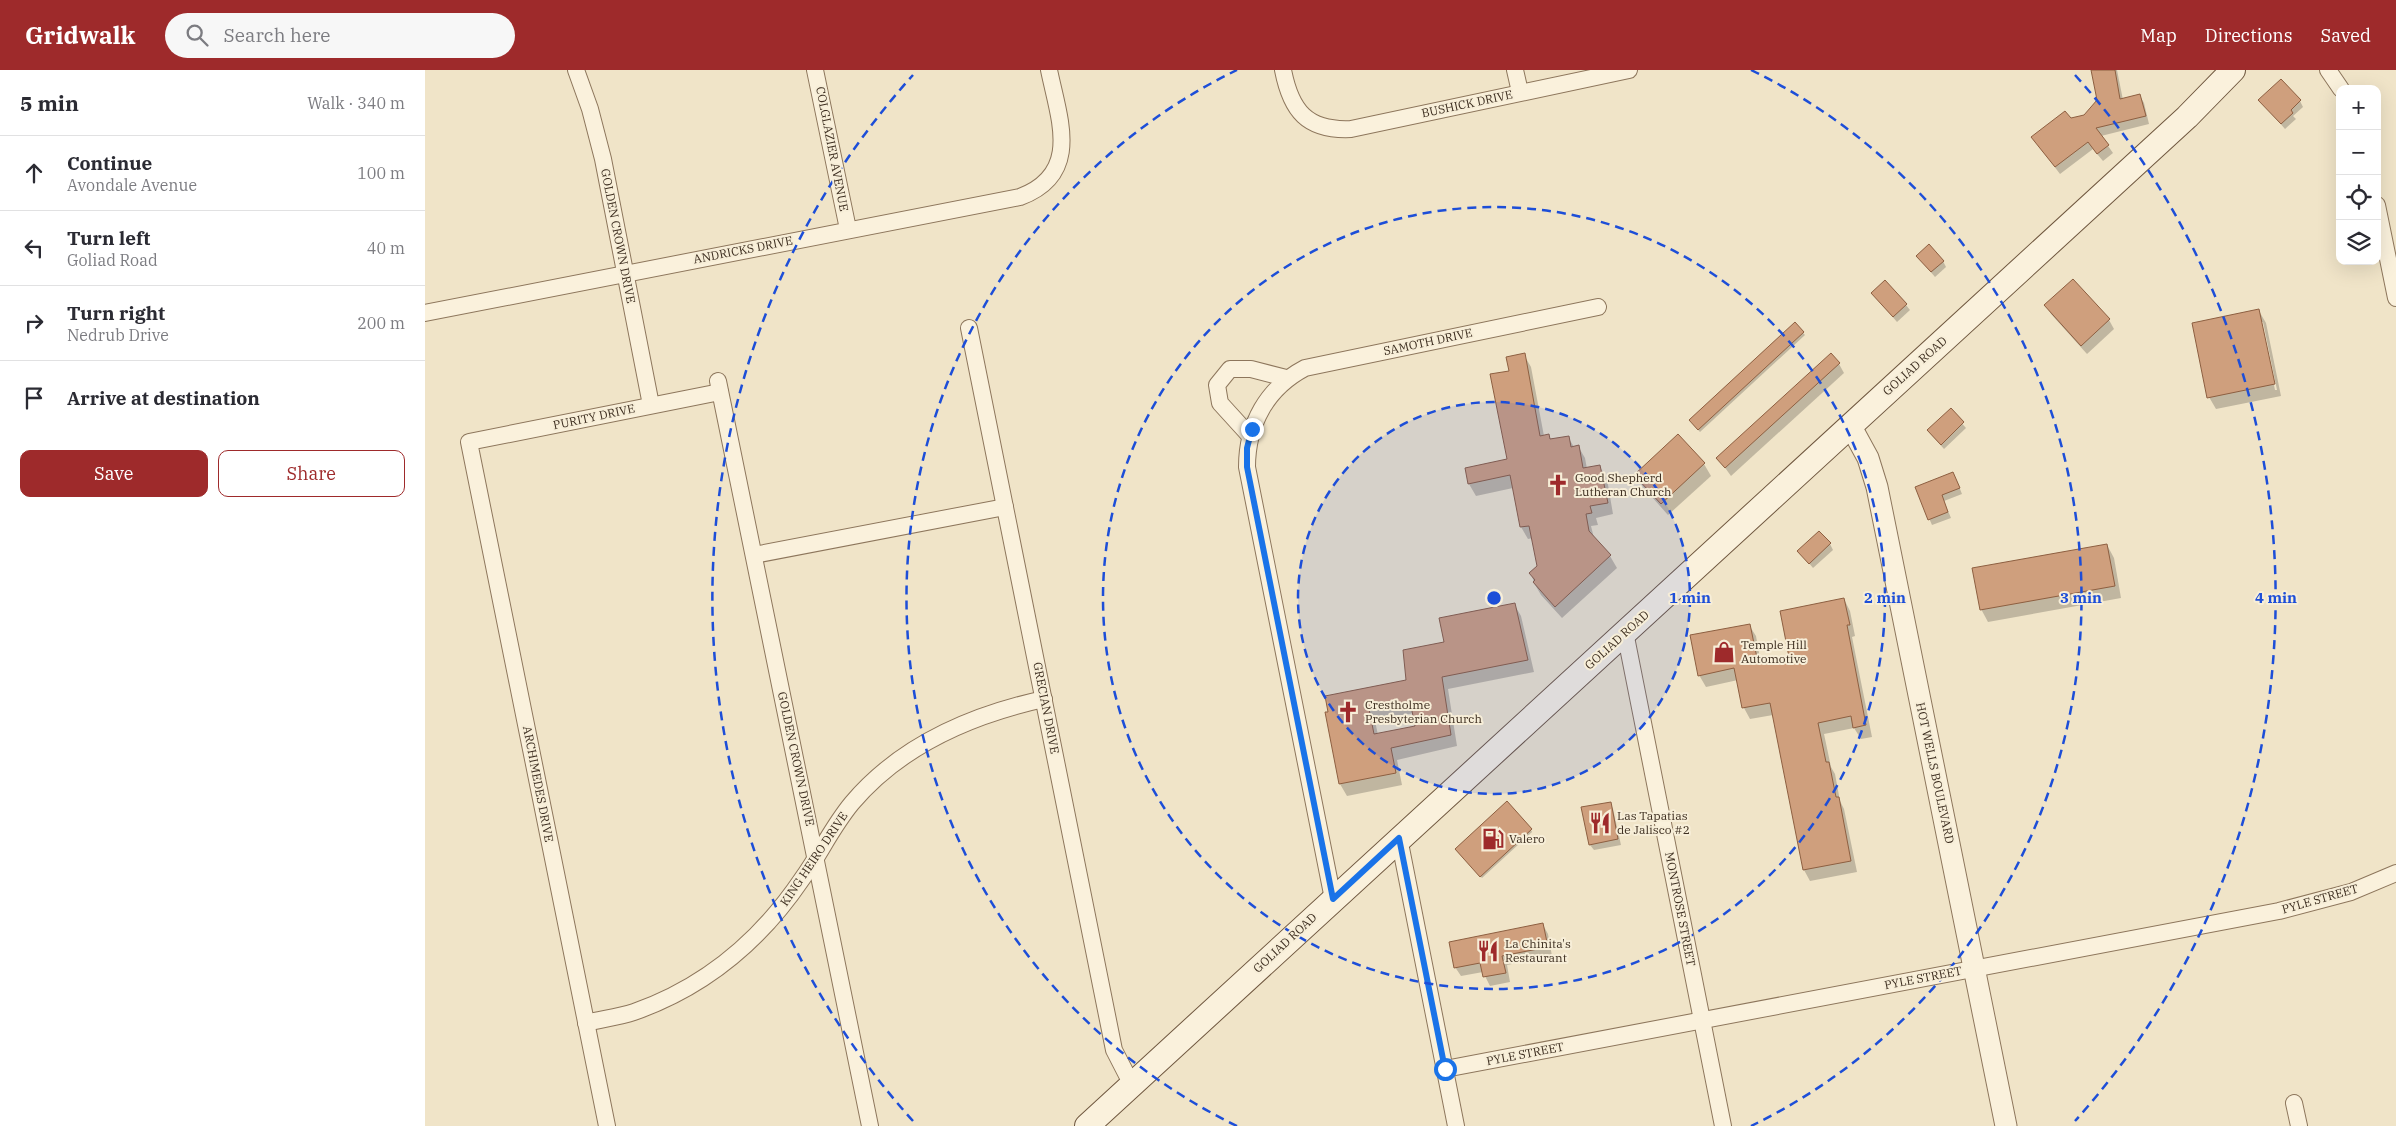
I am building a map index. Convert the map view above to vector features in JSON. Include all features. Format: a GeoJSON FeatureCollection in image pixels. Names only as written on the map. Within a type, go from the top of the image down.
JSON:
{"type":"FeatureCollection","features":[{"type":"Feature","properties":{"kind":"main road","name":"GOLIAD ROAD"},"geometry":{"type":"LineString","coordinates":[[1087,1126],[2187,117],[2224,73]]}},
{"type":"Feature","properties":{"kind":"street","name":"GOLDEN CROWN DRIVE"},"geometry":{"type":"LineString","coordinates":[[576,70],[596,130],[651,405]]}},
{"type":"Feature","properties":{"kind":"street","name":"COLGLAZIER AVENUE"},"geometry":{"type":"LineString","coordinates":[[815,70],[849,229]]}},
{"type":"Feature","properties":{"kind":"street","name":"ANDRICKS DRIVE"},"geometry":{"type":"LineString","coordinates":[[425,312],[1020,196],[1035,191],[1054,173],[1058,165],[1063,136],[1049,70]]}},
{"type":"Feature","properties":{"kind":"street","name":"BUSHICK DRIVE"},"geometry":{"type":"LineString","coordinates":[[1283,70],[1291,101],[1307,119],[1333,130],[1351,129],[1629,70]]}},
{"type":"Feature","properties":{"kind":"street"},"geometry":{"type":"LineString","coordinates":[[1515,70],[1519,92]]}},
{"type":"Feature","properties":{"kind":"street"},"geometry":{"type":"LineString","coordinates":[[2328,70],[2338,85]]}},
{"type":"Feature","properties":{"kind":"street"},"geometry":{"type":"LineString","coordinates":[[2380,220],[2396,298]]}},
{"type":"Feature","properties":{"kind":"street","name":"SAMOTH DRIVE"},"geometry":{"type":"LineString","coordinates":[[1333,899],[1247,467],[1250,436],[1255,420],[1270,397],[1286,378],[1305,368],[1598,307]]}},
{"type":"Feature","properties":{"kind":"street","name":"GRECIAN DRIVE"},"geometry":{"type":"LineString","coordinates":[[969,328],[1114,1050],[1132,1085]]}},
{"type":"Feature","properties":{"kind":"street"},"geometry":{"type":"LineString","coordinates":[[1250,436],[1220,403],[1217,385],[1230,369],[1251,369],[1286,378]]}},
{"type":"Feature","properties":{"kind":"street","name":"GOLDEN CROWN DRIVE"},"geometry":{"type":"LineString","coordinates":[[719,386],[870,1126]]}},
{"type":"Feature","properties":{"kind":"street","name":"PURITY DRIVE"},"geometry":{"type":"LineString","coordinates":[[469,442],[651,405],[719,386]]}},
{"type":"Feature","properties":{"kind":"street","name":"HOT WELLS BOULEVARD"},"geometry":{"type":"LineString","coordinates":[[1850,425],[1868,458],[1877,487],[2006,1126]]}},
{"type":"Feature","properties":{"kind":"street","name":"ARCHIMEDES DRIVE"},"geometry":{"type":"LineString","coordinates":[[469,442],[607,1126]]}},
{"type":"Feature","properties":{"kind":"street"},"geometry":{"type":"LineString","coordinates":[[754,555],[1005,507]]}},
{"type":"Feature","properties":{"kind":"street","name":"MONTROSE STREET"},"geometry":{"type":"LineString","coordinates":[[1625,632],[1723,1126]]}},
{"type":"Feature","properties":{"kind":"street","name":"KING HEIRO DRIVE"},"geometry":{"type":"LineString","coordinates":[[586,1022],[632,1012],[663,1000],[722,966],[772,920],[804,877],[827,836],[852,803],[873,782],[903,757],[951,728],[1015,706],[1044,699]]}},
{"type":"Feature","properties":{"kind":"street"},"geometry":{"type":"LineString","coordinates":[[1399,838],[1456,1126]]}},
{"type":"Feature","properties":{"kind":"street","name":"PYLE STREET"},"geometry":{"type":"LineString","coordinates":[[1445,1069],[2279,911],[2351,892],[2396,873]]}},
{"type":"Feature","properties":{"kind":"street"},"geometry":{"type":"LineString","coordinates":[[2294,1103],[2299,1126]]}},
{"type":"Feature","properties":{"kind":"building"},"geometry":{"type":"Polygon","coordinates":[[[2091,70],[2115,70],[2120,99],[2140,94],[2146,116],[2096,128],[2109,145],[2097,154],[2088,142],[2055,167],[2031,137],[2065,111],[2071,118],[2084,115],[2097,100],[2091,70]]]}},
{"type":"Feature","properties":{"kind":"building"},"geometry":{"type":"Polygon","coordinates":[[[2281,79],[2301,100],[2291,110],[2293,113],[2281,124],[2258,100],[2281,79]]]}},
{"type":"Feature","properties":{"kind":"building"},"geometry":{"type":"Polygon","coordinates":[[[1929,244],[1944,261],[1931,272],[1916,256],[1929,244]]]}},
{"type":"Feature","properties":{"kind":"building"},"geometry":{"type":"Polygon","coordinates":[[[2073,279],[2110,319],[2081,346],[2044,305],[2073,279]]]}},
{"type":"Feature","properties":{"kind":"building"},"geometry":{"type":"Polygon","coordinates":[[[1885,280],[1907,304],[1893,317],[1871,293],[1885,280]]]}},
{"type":"Feature","properties":{"kind":"building"},"geometry":{"type":"Polygon","coordinates":[[[2259,309],[2275,384],[2207,398],[2192,323],[2259,309]]]}},
{"type":"Feature","properties":{"kind":"building"},"geometry":{"type":"Polygon","coordinates":[[[1795,322],[1804,332],[1698,430],[1689,420],[1795,322]]]}},
{"type":"Feature","properties":{"kind":"building","name":"Good Shepherd Lutheran Church"},"geometry":{"type":"Polygon","coordinates":[[[1525,353],[1540,436],[1549,434],[1550,439],[1569,436],[1571,447],[1579,445],[1583,468],[1600,465],[1608,503],[1590,506],[1592,513],[1586,514],[1589,531],[1611,555],[1555,607],[1533,582],[1535,580],[1529,573],[1537,566],[1529,526],[1520,527],[1510,475],[1468,484],[1465,468],[1507,459],[1490,374],[1509,371],[1506,357],[1525,353]]]}},
{"type":"Feature","properties":{"kind":"building"},"geometry":{"type":"Polygon","coordinates":[[[1831,353],[1840,363],[1725,468],[1716,458],[1831,353]]]}},
{"type":"Feature","properties":{"kind":"building"},"geometry":{"type":"Polygon","coordinates":[[[1951,408],[1964,422],[1941,445],[1927,430],[1951,408]]]}},
{"type":"Feature","properties":{"kind":"building"},"geometry":{"type":"Polygon","coordinates":[[[1678,434],[1705,463],[1661,504],[1634,475],[1678,434]]]}},
{"type":"Feature","properties":{"kind":"building"},"geometry":{"type":"Polygon","coordinates":[[[1953,472],[1960,488],[1942,495],[1948,512],[1928,520],[1915,487],[1953,472]]]}},
{"type":"Feature","properties":{"kind":"building"},"geometry":{"type":"Polygon","coordinates":[[[1819,531],[1831,543],[1809,564],[1797,551],[1819,531]]]}},
{"type":"Feature","properties":{"kind":"building"},"geometry":{"type":"Polygon","coordinates":[[[2107,544],[2115,586],[1980,610],[1972,568],[2107,544]]]}},
{"type":"Feature","properties":{"kind":"building"},"geometry":{"type":"Polygon","coordinates":[[[1844,598],[1850,625],[1847,625],[1866,725],[1853,728],[1851,716],[1818,723],[1826,762],[1829,762],[1836,797],[1839,797],[1851,861],[1803,870],[1770,703],[1742,708],[1734,668],[1698,676],[1690,635],[1750,624],[1758,663],[1789,657],[1780,611],[1844,598]]]}},
{"type":"Feature","properties":{"kind":"building","name":"Crestholme Presbyterian Church"},"geometry":{"type":"Polygon","coordinates":[[[1515,603],[1528,660],[1442,677],[1451,735],[1391,748],[1396,773],[1339,784],[1325,712],[1328,712],[1325,696],[1406,680],[1403,650],[1444,642],[1439,618],[1515,603]],[[1410,701],[1369,709],[1374,734],[1415,726],[1410,701]]]}},
{"type":"Feature","properties":{"kind":"building","name":"Valero"},"geometry":{"type":"Polygon","coordinates":[[[1507,801],[1532,829],[1480,877],[1455,849],[1507,801]]]}},
{"type":"Feature","properties":{"kind":"building","name":"Las Tapatias de Jalisco #2"},"geometry":{"type":"Polygon","coordinates":[[[1611,802],[1618,839],[1589,845],[1581,807],[1611,802]]]}},
{"type":"Feature","properties":{"kind":"building","name":"La Chinita's Restaurant"},"geometry":{"type":"Polygon","coordinates":[[[1543,923],[1548,947],[1502,956],[1506,973],[1483,977],[1480,963],[1454,968],[1449,942],[1543,923]]]}},
{"type":"Feature","properties":{"kind":"place","name":"Good Shepherd Lutheran Church"},"geometry":{"type":"Point","coordinates":[1558,485]}},
{"type":"Feature","properties":{"kind":"place","name":"Temple Hill Automotive"},"geometry":{"type":"Point","coordinates":[1724,652]}},
{"type":"Feature","properties":{"kind":"place","name":"Crestholme Presbyterian Church"},"geometry":{"type":"Point","coordinates":[1348,712]}},
{"type":"Feature","properties":{"kind":"place","name":"Las Tapatias de Jalisco #2"},"geometry":{"type":"Point","coordinates":[1600,823]}},
{"type":"Feature","properties":{"kind":"place","name":"Valero"},"geometry":{"type":"Point","coordinates":[1493,839]}},
{"type":"Feature","properties":{"kind":"place","name":"La Chinita's Restaurant"},"geometry":{"type":"Point","coordinates":[1488,951]}},
{"type":"Feature","properties":{"kind":"route"},"geometry":{"type":"LineString","coordinates":[[1252,429],[1247,448],[1247,467],[1333,899],[1399,838],[1445,1069]]}}]}
